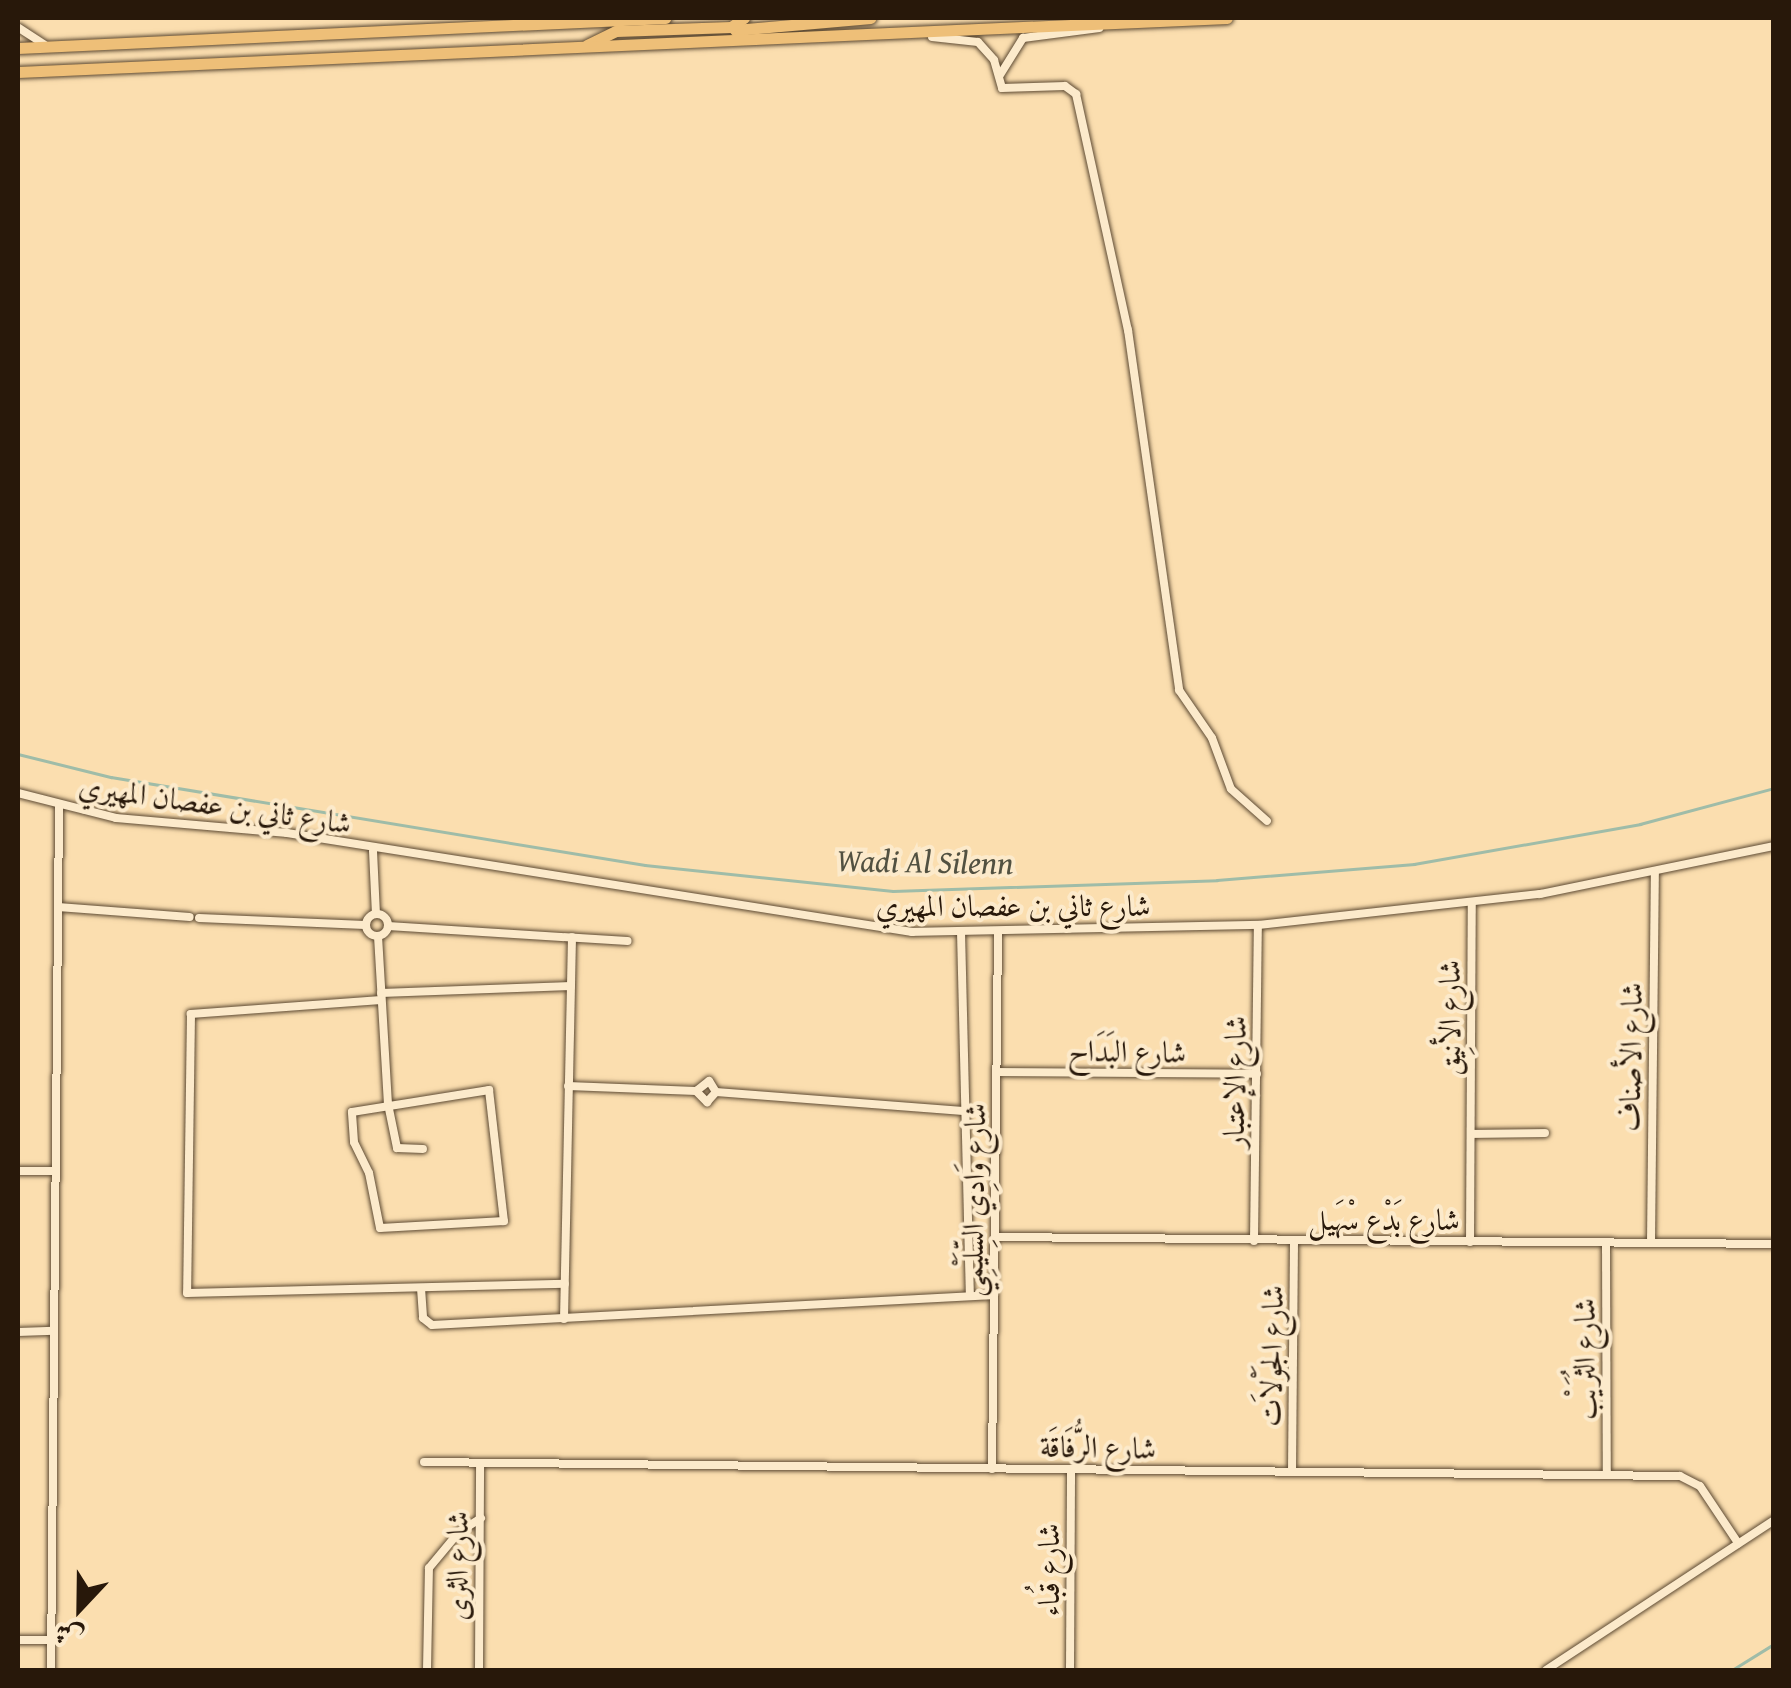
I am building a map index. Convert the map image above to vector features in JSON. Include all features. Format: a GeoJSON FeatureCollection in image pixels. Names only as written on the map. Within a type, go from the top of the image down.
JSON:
{"type":"FeatureCollection","features":[{"type":"Feature","properties":{"kind":"main road"},"geometry":{"type":"LineString","coordinates":[[18,48],[660,18]]}},
{"type":"Feature","properties":{"kind":"main road"},"geometry":{"type":"LineString","coordinates":[[18,72],[587,44],[746,24],[870,18]]}},
{"type":"Feature","properties":{"kind":"main road"},"geometry":{"type":"LineString","coordinates":[[731,28],[746,24],[890,32],[1227,18]]}},
{"type":"Feature","properties":{"kind":"street"},"geometry":{"type":"LineString","coordinates":[[18,18],[18,30],[54,45]]}},
{"type":"Feature","properties":{"kind":"street"},"geometry":{"type":"LineString","coordinates":[[1000,75],[1023,38],[1114,22]]}},
{"type":"Feature","properties":{"kind":"street"},"geometry":{"type":"LineString","coordinates":[[890,32],[971,38],[990,53],[1002,88],[1065,86],[1076,94],[1128,330],[1178,690],[1212,738],[1231,788],[1267,821]]}},
{"type":"Feature","properties":{"kind":"street","name":"شارع ثاني بن عفصان المهيري"},"geometry":{"type":"LineString","coordinates":[[18,793],[116,818],[287,833],[373,851],[876,930],[960,932],[1258,925],[1472,902],[1774,846]]}},
{"type":"Feature","properties":{"kind":"street"},"geometry":{"type":"LineString","coordinates":[[51,1670],[59,804]]}},
{"type":"Feature","properties":{"kind":"street"},"geometry":{"type":"LineString","coordinates":[[373,851],[376,914],[388,926],[628,942]]}},
{"type":"Feature","properties":{"kind":"street","name":"شارع الأصناف"},"geometry":{"type":"LineString","coordinates":[[1651,1243],[1655,871]]}},
{"type":"Feature","properties":{"kind":"street","name":"شارع الأنِيق"},"geometry":{"type":"LineString","coordinates":[[1470,1242],[1472,902]]}},
{"type":"Feature","properties":{"kind":"street"},"geometry":{"type":"LineString","coordinates":[[58,906],[194,918],[366,925],[378,936],[388,1104],[398,1148],[422,1149]]}},
{"type":"Feature","properties":{"kind":"street"},"geometry":{"type":"LineString","coordinates":[[366,925],[376,914]]}},
{"type":"Feature","properties":{"kind":"street","name":"شارع الإعتبار"},"geometry":{"type":"LineString","coordinates":[[1254,1240],[1258,925]]}},
{"type":"Feature","properties":{"kind":"street"},"geometry":{"type":"LineString","coordinates":[[378,936],[388,926]]}},
{"type":"Feature","properties":{"kind":"street","name":"شارع وَادِي السِّلَيْمِي"},"geometry":{"type":"LineString","coordinates":[[992,1468],[998,931]]}},
{"type":"Feature","properties":{"kind":"street"},"geometry":{"type":"LineString","coordinates":[[960,932],[970,1296]]}},
{"type":"Feature","properties":{"kind":"street"},"geometry":{"type":"LineString","coordinates":[[564,1319],[572,937]]}},
{"type":"Feature","properties":{"kind":"street"},"geometry":{"type":"LineString","coordinates":[[565,1284],[198,1297],[184,1286],[191,1014],[571,986]]}},
{"type":"Feature","properties":{"kind":"street","name":"شارع البَدَاح"},"geometry":{"type":"LineString","coordinates":[[997,1072],[1256,1074]]}},
{"type":"Feature","properties":{"kind":"street"},"geometry":{"type":"LineString","coordinates":[[568,1086],[696,1091],[708,1082],[716,1092],[963,1111]]}},
{"type":"Feature","properties":{"kind":"street"},"geometry":{"type":"LineString","coordinates":[[489,1090],[504,1220],[380,1228],[349,1118],[355,1110],[388,1104],[489,1090]]}},
{"type":"Feature","properties":{"kind":"street"},"geometry":{"type":"LineString","coordinates":[[1471,1134],[1545,1134]]}},
{"type":"Feature","properties":{"kind":"street"},"geometry":{"type":"LineString","coordinates":[[18,1170],[56,1170]]}},
{"type":"Feature","properties":{"kind":"street","name":"شارع بَدْع سْهَيل"},"geometry":{"type":"LineString","coordinates":[[995,1237],[1774,1244]]}},
{"type":"Feature","properties":{"kind":"street","name":"شارع الجَوْلاَت"},"geometry":{"type":"LineString","coordinates":[[1292,1471],[1294,1241]]}},
{"type":"Feature","properties":{"kind":"street","name":"شارع الثُرَيْب"},"geometry":{"type":"LineString","coordinates":[[1606,1244],[1607,1474]]}},
{"type":"Feature","properties":{"kind":"street"},"geometry":{"type":"LineString","coordinates":[[421,1288],[429,1325],[994,1295]]}},
{"type":"Feature","properties":{"kind":"street"},"geometry":{"type":"LineString","coordinates":[[18,1332],[54,1331]]}},
{"type":"Feature","properties":{"kind":"street","name":"شارع الرُّفَاقَة"},"geometry":{"type":"LineString","coordinates":[[424,1462],[1607,1474],[1694,1481],[1738,1544]]}},
{"type":"Feature","properties":{"kind":"street","name":"شارع الثرى"},"geometry":{"type":"LineString","coordinates":[[479,1670],[480,1463]]}},
{"type":"Feature","properties":{"kind":"street","name":"شارع قُباء"},"geometry":{"type":"LineString","coordinates":[[1070,1670],[1071,1470]]}},
{"type":"Feature","properties":{"kind":"street"},"geometry":{"type":"LineString","coordinates":[[427,1670],[429,1568],[459,1532],[480,1518]]}},
{"type":"Feature","properties":{"kind":"street"},"geometry":{"type":"LineString","coordinates":[[1546,1670],[1774,1520]]}},
{"type":"Feature","properties":{"kind":"street"},"geometry":{"type":"LineString","coordinates":[[18,1640],[52,1640]]}},
{"type":"Feature","properties":{"kind":"waterway","name":"Wadi Al Silenn"},"geometry":{"type":"LineString","coordinates":[[18,754],[111,777],[645,865],[893,891],[1217,880],[1414,864],[1640,824],[1774,788]]}},
{"type":"Feature","properties":{"kind":"waterway"},"geometry":{"type":"LineString","coordinates":[[1732,1670],[1774,1644]]}}]}
